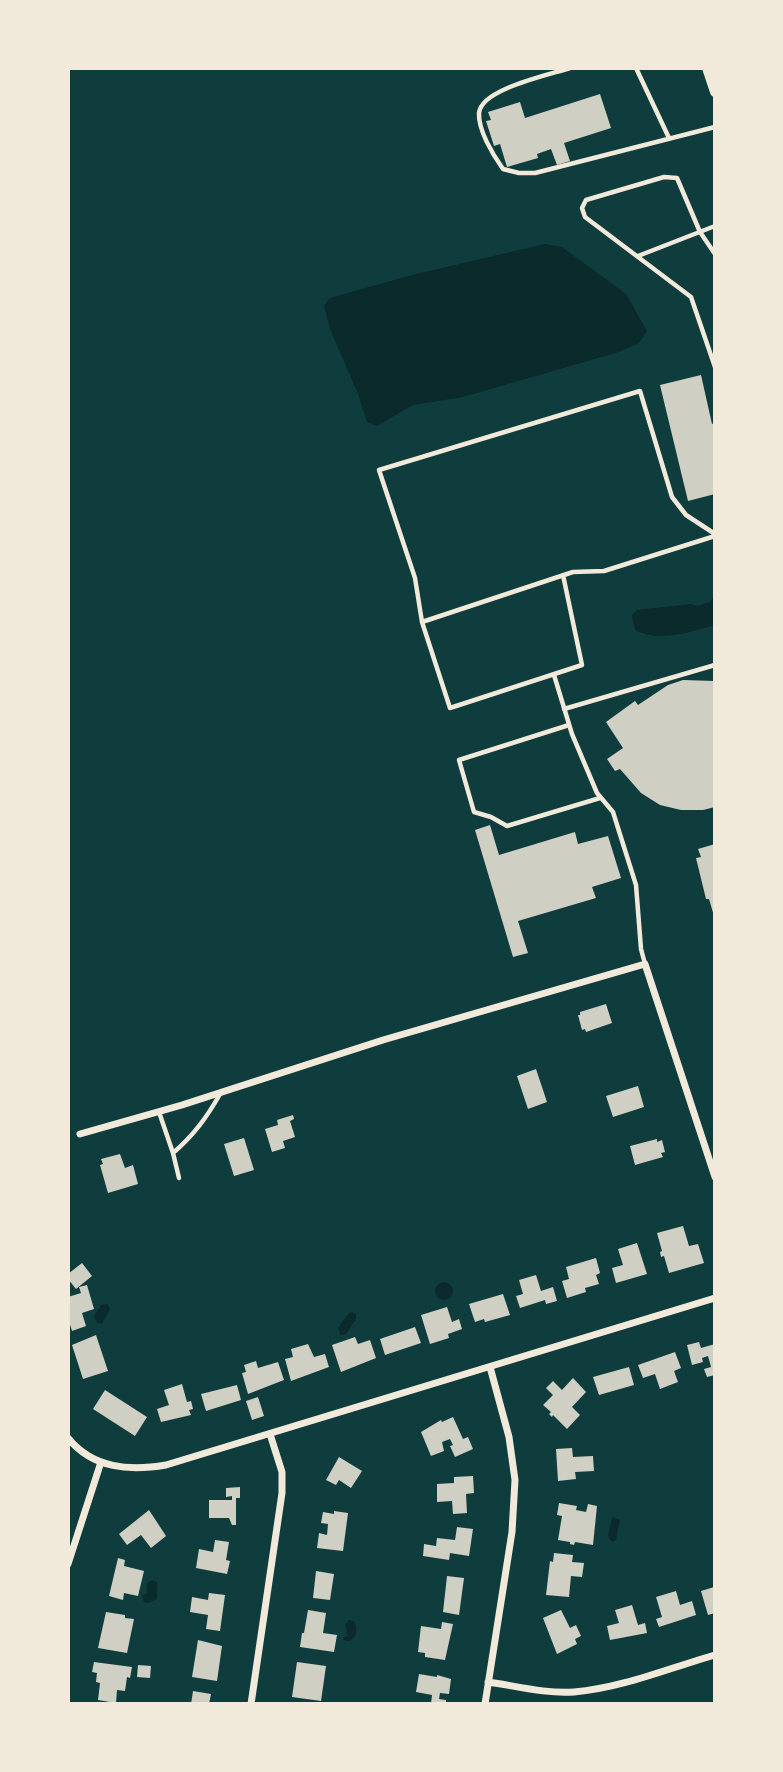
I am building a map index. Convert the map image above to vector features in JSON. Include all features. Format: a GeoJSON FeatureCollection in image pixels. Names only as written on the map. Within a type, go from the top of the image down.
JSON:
{"type":"FeatureCollection","features":[{"type":"Feature","properties":{"kind":"street"},"geometry":{"type":"LineString","coordinates":[[707,68],[715,92]]}},
{"type":"Feature","properties":{"kind":"street"},"geometry":{"type":"LineString","coordinates":[[80,1134],[221,1093],[383,1040],[645,964],[715,1177]]}},
{"type":"Feature","properties":{"kind":"street"},"geometry":{"type":"LineString","coordinates":[[68,1438],[80,1451],[100,1462],[121,1467],[156,1466],[270,1434],[715,1298]]}},
{"type":"Feature","properties":{"kind":"street"},"geometry":{"type":"LineString","coordinates":[[485,1704],[512,1532],[515,1480],[509,1437],[490,1367]]}},
{"type":"Feature","properties":{"kind":"street"},"geometry":{"type":"LineString","coordinates":[[251,1704],[282,1493],[282,1472],[270,1434]]}},
{"type":"Feature","properties":{"kind":"street"},"geometry":{"type":"LineString","coordinates":[[68,1564],[100,1462]]}},
{"type":"Feature","properties":{"kind":"street"},"geometry":{"type":"LineString","coordinates":[[488,1682],[536,1690],[575,1692],[606,1687],[715,1655]]}},
{"type":"Feature","properties":{"kind":"lane"},"geometry":{"type":"LineString","coordinates":[[570,68],[513,86],[492,94],[485,100],[479,112],[481,123],[486,142],[503,169],[535,173],[715,127]]}},
{"type":"Feature","properties":{"kind":"lane"},"geometry":{"type":"LineString","coordinates":[[636,68],[669,138]]}},
{"type":"Feature","properties":{"kind":"lane"},"geometry":{"type":"LineString","coordinates":[[715,254],[700,232],[677,178],[664,177],[586,200],[582,208],[585,217],[691,297],[715,367]]}},
{"type":"Feature","properties":{"kind":"lane"},"geometry":{"type":"LineString","coordinates":[[638,256],[715,226]]}},
{"type":"Feature","properties":{"kind":"lane"},"geometry":{"type":"LineString","coordinates":[[563,575],[582,665],[450,708],[422,622],[415,578],[379,470],[640,391],[672,497],[686,515],[715,535]]}},
{"type":"Feature","properties":{"kind":"lane"},"geometry":{"type":"LineString","coordinates":[[422,622],[563,575],[588,570],[604,571],[715,535]]}},
{"type":"Feature","properties":{"kind":"lane"},"geometry":{"type":"LineString","coordinates":[[564,709],[715,665]]}},
{"type":"Feature","properties":{"kind":"lane"},"geometry":{"type":"LineString","coordinates":[[554,675],[569,725],[600,798],[612,812],[636,886],[641,953],[645,964]]}},
{"type":"Feature","properties":{"kind":"lane"},"geometry":{"type":"LineString","coordinates":[[569,725],[459,760],[474,812],[507,826],[600,798]]}},
{"type":"Feature","properties":{"kind":"lane"},"geometry":{"type":"LineString","coordinates":[[173,1153],[190,1139],[204,1122],[221,1093]]}},
{"type":"Feature","properties":{"kind":"lane"},"geometry":{"type":"LineString","coordinates":[[159,1112],[179,1178]]}},
{"type":"Feature","properties":{"kind":"water"},"geometry":{"type":"Polygon","coordinates":[[[545,244],[562,247],[626,294],[647,331],[639,343],[619,352],[463,397],[413,405],[377,426],[367,422],[330,329],[324,306],[330,298],[412,275],[545,244]]]}},
{"type":"Feature","properties":{"kind":"water"},"geometry":{"type":"Polygon","coordinates":[[[715,595],[715,625],[664,636],[635,630],[632,615],[637,610],[691,604],[698,606],[710,602],[715,595]]]}},
{"type":"Feature","properties":{"kind":"water"},"geometry":{"type":"Polygon","coordinates":[[[444,1282],[450,1285],[453,1291],[450,1297],[444,1300],[438,1297],[435,1291],[438,1285],[444,1282]]]}},
{"type":"Feature","properties":{"kind":"water"},"geometry":{"type":"Polygon","coordinates":[[[107,1304],[110,1309],[102,1324],[97,1323],[94,1316],[101,1305],[107,1304]]]}},
{"type":"Feature","properties":{"kind":"water"},"geometry":{"type":"Polygon","coordinates":[[[352,1312],[356,1314],[356,1319],[346,1334],[340,1335],[338,1328],[352,1312]]]}},
{"type":"Feature","properties":{"kind":"water"},"geometry":{"type":"Polygon","coordinates":[[[612,1517],[620,1520],[616,1540],[612,1542],[608,1537],[612,1517]]]}},
{"type":"Feature","properties":{"kind":"water"},"geometry":{"type":"Polygon","coordinates":[[[152,1580],[157,1582],[157,1599],[144,1602],[142,1596],[147,1593],[147,1583],[152,1580]]]}},
{"type":"Feature","properties":{"kind":"water"},"geometry":{"type":"Polygon","coordinates":[[[348,1620],[354,1621],[356,1630],[354,1638],[349,1641],[343,1640],[343,1637],[348,1636],[345,1626],[348,1620]]]}},
{"type":"Feature","properties":{"kind":"building"},"geometry":{"type":"Polygon","coordinates":[[[600,94],[611,128],[564,143],[570,161],[557,165],[551,149],[537,154],[538,158],[507,167],[500,144],[494,146],[486,121],[491,120],[488,112],[520,102],[525,118],[600,94]]]}},
{"type":"Feature","properties":{"kind":"building"},"geometry":{"type":"Polygon","coordinates":[[[701,375],[712,424],[715,423],[715,494],[688,501],[660,385],[701,375]]]}},
{"type":"Feature","properties":{"kind":"building"},"geometry":{"type":"Polygon","coordinates":[[[683,680],[715,681],[715,807],[703,810],[681,810],[660,805],[641,793],[620,769],[615,771],[607,759],[623,748],[606,722],[635,701],[638,705],[668,685],[683,680]]]}},
{"type":"Feature","properties":{"kind":"building"},"geometry":{"type":"Polygon","coordinates":[[[490,825],[499,855],[575,832],[578,844],[608,836],[621,878],[592,887],[596,898],[518,921],[528,953],[513,957],[475,830],[490,825]]]}},
{"type":"Feature","properties":{"kind":"building"},"geometry":{"type":"Polygon","coordinates":[[[715,844],[714,916],[709,899],[706,899],[696,858],[701,857],[698,849],[715,844]]]}},
{"type":"Feature","properties":{"kind":"building"},"geometry":{"type":"Polygon","coordinates":[[[606,1004],[612,1023],[586,1032],[585,1029],[582,1030],[578,1015],[580,1012],[606,1004]]]}},
{"type":"Feature","properties":{"kind":"building"},"geometry":{"type":"Polygon","coordinates":[[[536,1069],[547,1102],[528,1109],[517,1076],[536,1069]]]}},
{"type":"Feature","properties":{"kind":"building"},"geometry":{"type":"Polygon","coordinates":[[[638,1086],[644,1107],[613,1117],[606,1096],[638,1086]]]}},
{"type":"Feature","properties":{"kind":"building"},"geometry":{"type":"Polygon","coordinates":[[[293,1115],[294,1119],[290,1121],[295,1137],[283,1141],[285,1148],[272,1152],[265,1129],[278,1125],[277,1120],[293,1115]]]}},
{"type":"Feature","properties":{"kind":"building"},"geometry":{"type":"Polygon","coordinates":[[[244,1138],[254,1170],[234,1176],[224,1144],[244,1138]]]}},
{"type":"Feature","properties":{"kind":"building"},"geometry":{"type":"Polygon","coordinates":[[[657,1139],[657,1142],[662,1140],[665,1152],[661,1153],[663,1157],[635,1165],[630,1146],[657,1139]]]}},
{"type":"Feature","properties":{"kind":"building"},"geometry":{"type":"Polygon","coordinates":[[[120,1154],[125,1168],[133,1165],[138,1184],[108,1193],[100,1165],[103,1164],[101,1159],[120,1154]]]}},
{"type":"Feature","properties":{"kind":"building"},"geometry":{"type":"Polygon","coordinates":[[[683,1226],[689,1246],[698,1244],[704,1263],[669,1273],[664,1256],[661,1257],[657,1233],[683,1226]]]}},
{"type":"Feature","properties":{"kind":"building"},"geometry":{"type":"Polygon","coordinates":[[[637,1243],[647,1274],[616,1283],[612,1268],[623,1265],[618,1249],[637,1243]]]}},
{"type":"Feature","properties":{"kind":"building"},"geometry":{"type":"Polygon","coordinates":[[[596,1258],[600,1273],[596,1275],[599,1284],[585,1288],[586,1292],[567,1298],[562,1281],[569,1279],[566,1267],[596,1258]]]}},
{"type":"Feature","properties":{"kind":"building"},"geometry":{"type":"Polygon","coordinates":[[[82,1263],[92,1276],[76,1289],[68,1279],[68,1274],[82,1263]]]}},
{"type":"Feature","properties":{"kind":"building"},"geometry":{"type":"Polygon","coordinates":[[[536,1275],[541,1291],[553,1287],[557,1301],[546,1304],[545,1300],[520,1308],[516,1296],[523,1294],[519,1280],[536,1275]]]}},
{"type":"Feature","properties":{"kind":"building"},"geometry":{"type":"Polygon","coordinates":[[[87,1285],[94,1309],[82,1313],[86,1326],[72,1331],[68,1318],[68,1297],[81,1293],[79,1287],[87,1285]]]}},
{"type":"Feature","properties":{"kind":"building"},"geometry":{"type":"Polygon","coordinates":[[[503,1294],[510,1315],[475,1322],[469,1304],[503,1294]]]}},
{"type":"Feature","properties":{"kind":"building"},"geometry":{"type":"Polygon","coordinates":[[[447,1307],[452,1322],[459,1319],[462,1329],[448,1334],[449,1338],[430,1344],[421,1315],[447,1307]]]}},
{"type":"Feature","properties":{"kind":"building"},"geometry":{"type":"Polygon","coordinates":[[[415,1327],[421,1343],[385,1355],[380,1339],[415,1327]]]}},
{"type":"Feature","properties":{"kind":"building"},"geometry":{"type":"Polygon","coordinates":[[[96,1335],[108,1371],[83,1379],[72,1345],[96,1335]]]}},
{"type":"Feature","properties":{"kind":"building"},"geometry":{"type":"Polygon","coordinates":[[[355,1337],[358,1344],[370,1340],[376,1358],[341,1372],[332,1345],[355,1337]]]}},
{"type":"Feature","properties":{"kind":"building"},"geometry":{"type":"Polygon","coordinates":[[[699,1342],[701,1348],[715,1344],[715,1375],[707,1377],[704,1369],[711,1367],[708,1356],[702,1358],[703,1362],[692,1365],[687,1345],[699,1342]]]}},
{"type":"Feature","properties":{"kind":"building"},"geometry":{"type":"Polygon","coordinates":[[[308,1344],[314,1357],[325,1354],[329,1367],[291,1381],[285,1359],[293,1357],[291,1349],[308,1344]]]}},
{"type":"Feature","properties":{"kind":"building"},"geometry":{"type":"Polygon","coordinates":[[[675,1352],[681,1368],[674,1371],[678,1382],[660,1389],[655,1374],[643,1378],[638,1365],[675,1352]]]}},
{"type":"Feature","properties":{"kind":"building"},"geometry":{"type":"Polygon","coordinates":[[[256,1361],[258,1368],[278,1362],[284,1380],[248,1394],[242,1373],[246,1372],[244,1365],[256,1361]]]}},
{"type":"Feature","properties":{"kind":"building"},"geometry":{"type":"Polygon","coordinates":[[[629,1367],[634,1385],[599,1395],[593,1377],[629,1367]]]}},
{"type":"Feature","properties":{"kind":"building"},"geometry":{"type":"Polygon","coordinates":[[[573,1378],[586,1392],[572,1407],[580,1415],[567,1429],[549,1414],[551,1412],[543,1405],[553,1395],[546,1388],[553,1381],[562,1390],[573,1378]]]}},
{"type":"Feature","properties":{"kind":"building"},"geometry":{"type":"Polygon","coordinates":[[[182,1384],[187,1402],[191,1401],[191,1415],[161,1422],[157,1409],[169,1405],[164,1390],[182,1384]]]}},
{"type":"Feature","properties":{"kind":"building"},"geometry":{"type":"Polygon","coordinates":[[[237,1385],[241,1400],[206,1411],[201,1394],[237,1385]]]}},
{"type":"Feature","properties":{"kind":"building"},"geometry":{"type":"Polygon","coordinates":[[[105,1390],[147,1417],[135,1436],[93,1409],[105,1390]]]}},
{"type":"Feature","properties":{"kind":"building"},"geometry":{"type":"Polygon","coordinates":[[[258,1397],[264,1416],[252,1420],[246,1401],[258,1397]]]}},
{"type":"Feature","properties":{"kind":"building"},"geometry":{"type":"Polygon","coordinates":[[[453,1417],[463,1439],[468,1437],[473,1449],[455,1457],[450,1439],[442,1442],[444,1451],[431,1456],[421,1432],[441,1420],[442,1422],[453,1417]]]}},
{"type":"Feature","properties":{"kind":"building"},"geometry":{"type":"Polygon","coordinates":[[[572,1448],[573,1457],[593,1456],[594,1471],[575,1472],[576,1479],[558,1481],[556,1449],[572,1448]]]}},
{"type":"Feature","properties":{"kind":"building"},"geometry":{"type":"Polygon","coordinates":[[[339,1457],[362,1471],[351,1488],[339,1480],[336,1485],[326,1480],[339,1457]]]}},
{"type":"Feature","properties":{"kind":"building"},"geometry":{"type":"Polygon","coordinates":[[[473,1476],[474,1493],[466,1494],[467,1513],[453,1514],[452,1501],[437,1502],[437,1484],[454,1483],[454,1477],[473,1476]]]}},
{"type":"Feature","properties":{"kind":"building"},"geometry":{"type":"Polygon","coordinates":[[[240,1487],[240,1498],[236,1498],[236,1525],[232,1525],[229,1518],[209,1518],[209,1500],[232,1500],[232,1496],[226,1497],[226,1488],[240,1487]]]}},
{"type":"Feature","properties":{"kind":"building"},"geometry":{"type":"Polygon","coordinates":[[[559,1503],[577,1506],[576,1510],[586,1512],[588,1504],[597,1506],[593,1545],[575,1542],[574,1545],[558,1540],[562,1516],[557,1515],[559,1503]]]}},
{"type":"Feature","properties":{"kind":"building"},"geometry":{"type":"Polygon","coordinates":[[[149,1510],[166,1536],[151,1548],[141,1535],[127,1545],[119,1534],[149,1510]]]}},
{"type":"Feature","properties":{"kind":"building"},"geometry":{"type":"Polygon","coordinates":[[[334,1511],[348,1513],[343,1551],[317,1548],[319,1533],[327,1535],[328,1524],[321,1523],[323,1512],[334,1514],[334,1511]]]}},
{"type":"Feature","properties":{"kind":"building"},"geometry":{"type":"Polygon","coordinates":[[[457,1527],[473,1529],[469,1556],[450,1553],[449,1560],[423,1556],[424,1544],[436,1546],[437,1538],[455,1540],[457,1527]]]}},
{"type":"Feature","properties":{"kind":"building"},"geometry":{"type":"Polygon","coordinates":[[[215,1540],[229,1542],[226,1560],[230,1561],[227,1574],[196,1568],[199,1549],[213,1552],[215,1540]]]}},
{"type":"Feature","properties":{"kind":"building"},"geometry":{"type":"Polygon","coordinates":[[[554,1553],[573,1555],[572,1562],[584,1563],[582,1577],[571,1576],[569,1597],[546,1595],[550,1561],[553,1562],[554,1553]]]}},
{"type":"Feature","properties":{"kind":"building"},"geometry":{"type":"Polygon","coordinates":[[[118,1558],[125,1560],[124,1566],[144,1571],[138,1596],[124,1593],[123,1600],[109,1596],[118,1558]]]}},
{"type":"Feature","properties":{"kind":"building"},"geometry":{"type":"Polygon","coordinates":[[[316,1571],[334,1574],[330,1600],[313,1598],[316,1571]]]}},
{"type":"Feature","properties":{"kind":"building"},"geometry":{"type":"Polygon","coordinates":[[[447,1576],[464,1578],[459,1615],[443,1612],[447,1576]]]}},
{"type":"Feature","properties":{"kind":"building"},"geometry":{"type":"Polygon","coordinates":[[[714,1587],[715,1613],[708,1615],[701,1591],[714,1587]]]}},
{"type":"Feature","properties":{"kind":"building"},"geometry":{"type":"Polygon","coordinates":[[[676,1591],[680,1605],[692,1601],[696,1615],[659,1627],[656,1619],[662,1617],[656,1597],[676,1591]]]}},
{"type":"Feature","properties":{"kind":"building"},"geometry":{"type":"Polygon","coordinates":[[[209,1593],[225,1595],[220,1631],[206,1629],[208,1615],[190,1612],[192,1597],[208,1600],[209,1593]]]}},
{"type":"Feature","properties":{"kind":"building"},"geometry":{"type":"Polygon","coordinates":[[[632,1605],[638,1625],[645,1623],[647,1633],[610,1640],[607,1626],[619,1623],[615,1610],[632,1605]]]}},
{"type":"Feature","properties":{"kind":"building"},"geometry":{"type":"Polygon","coordinates":[[[308,1610],[326,1613],[323,1633],[337,1635],[334,1652],[300,1647],[308,1610]]]}},
{"type":"Feature","properties":{"kind":"building"},"geometry":{"type":"Polygon","coordinates":[[[561,1610],[570,1628],[576,1625],[581,1636],[575,1639],[577,1644],[557,1654],[543,1618],[561,1610]]]}},
{"type":"Feature","properties":{"kind":"building"},"geometry":{"type":"Polygon","coordinates":[[[106,1612],[134,1619],[127,1653],[98,1648],[106,1612]]]}},
{"type":"Feature","properties":{"kind":"building"},"geometry":{"type":"Polygon","coordinates":[[[442,1622],[453,1624],[445,1660],[425,1657],[425,1653],[418,1652],[421,1626],[441,1629],[442,1622]]]}},
{"type":"Feature","properties":{"kind":"building"},"geometry":{"type":"Polygon","coordinates":[[[198,1640],[222,1646],[217,1681],[192,1677],[198,1640]]]}},
{"type":"Feature","properties":{"kind":"building"},"geometry":{"type":"Polygon","coordinates":[[[94,1662],[132,1667],[125,1691],[117,1690],[116,1703],[98,1700],[100,1683],[96,1682],[97,1673],[92,1672],[94,1662]]]}},
{"type":"Feature","properties":{"kind":"building"},"geometry":{"type":"Polygon","coordinates":[[[297,1662],[326,1666],[321,1701],[292,1697],[297,1662]]]}},
{"type":"Feature","properties":{"kind":"building"},"geometry":{"type":"Polygon","coordinates":[[[138,1665],[151,1666],[150,1678],[137,1677],[138,1665]]]}},
{"type":"Feature","properties":{"kind":"building"},"geometry":{"type":"Polygon","coordinates":[[[419,1674],[451,1679],[449,1694],[440,1693],[439,1699],[446,1700],[446,1704],[431,1704],[432,1695],[416,1692],[419,1674]]]}},
{"type":"Feature","properties":{"kind":"building"},"geometry":{"type":"Polygon","coordinates":[[[193,1691],[211,1694],[209,1704],[191,1704],[193,1691]]]}}]}
